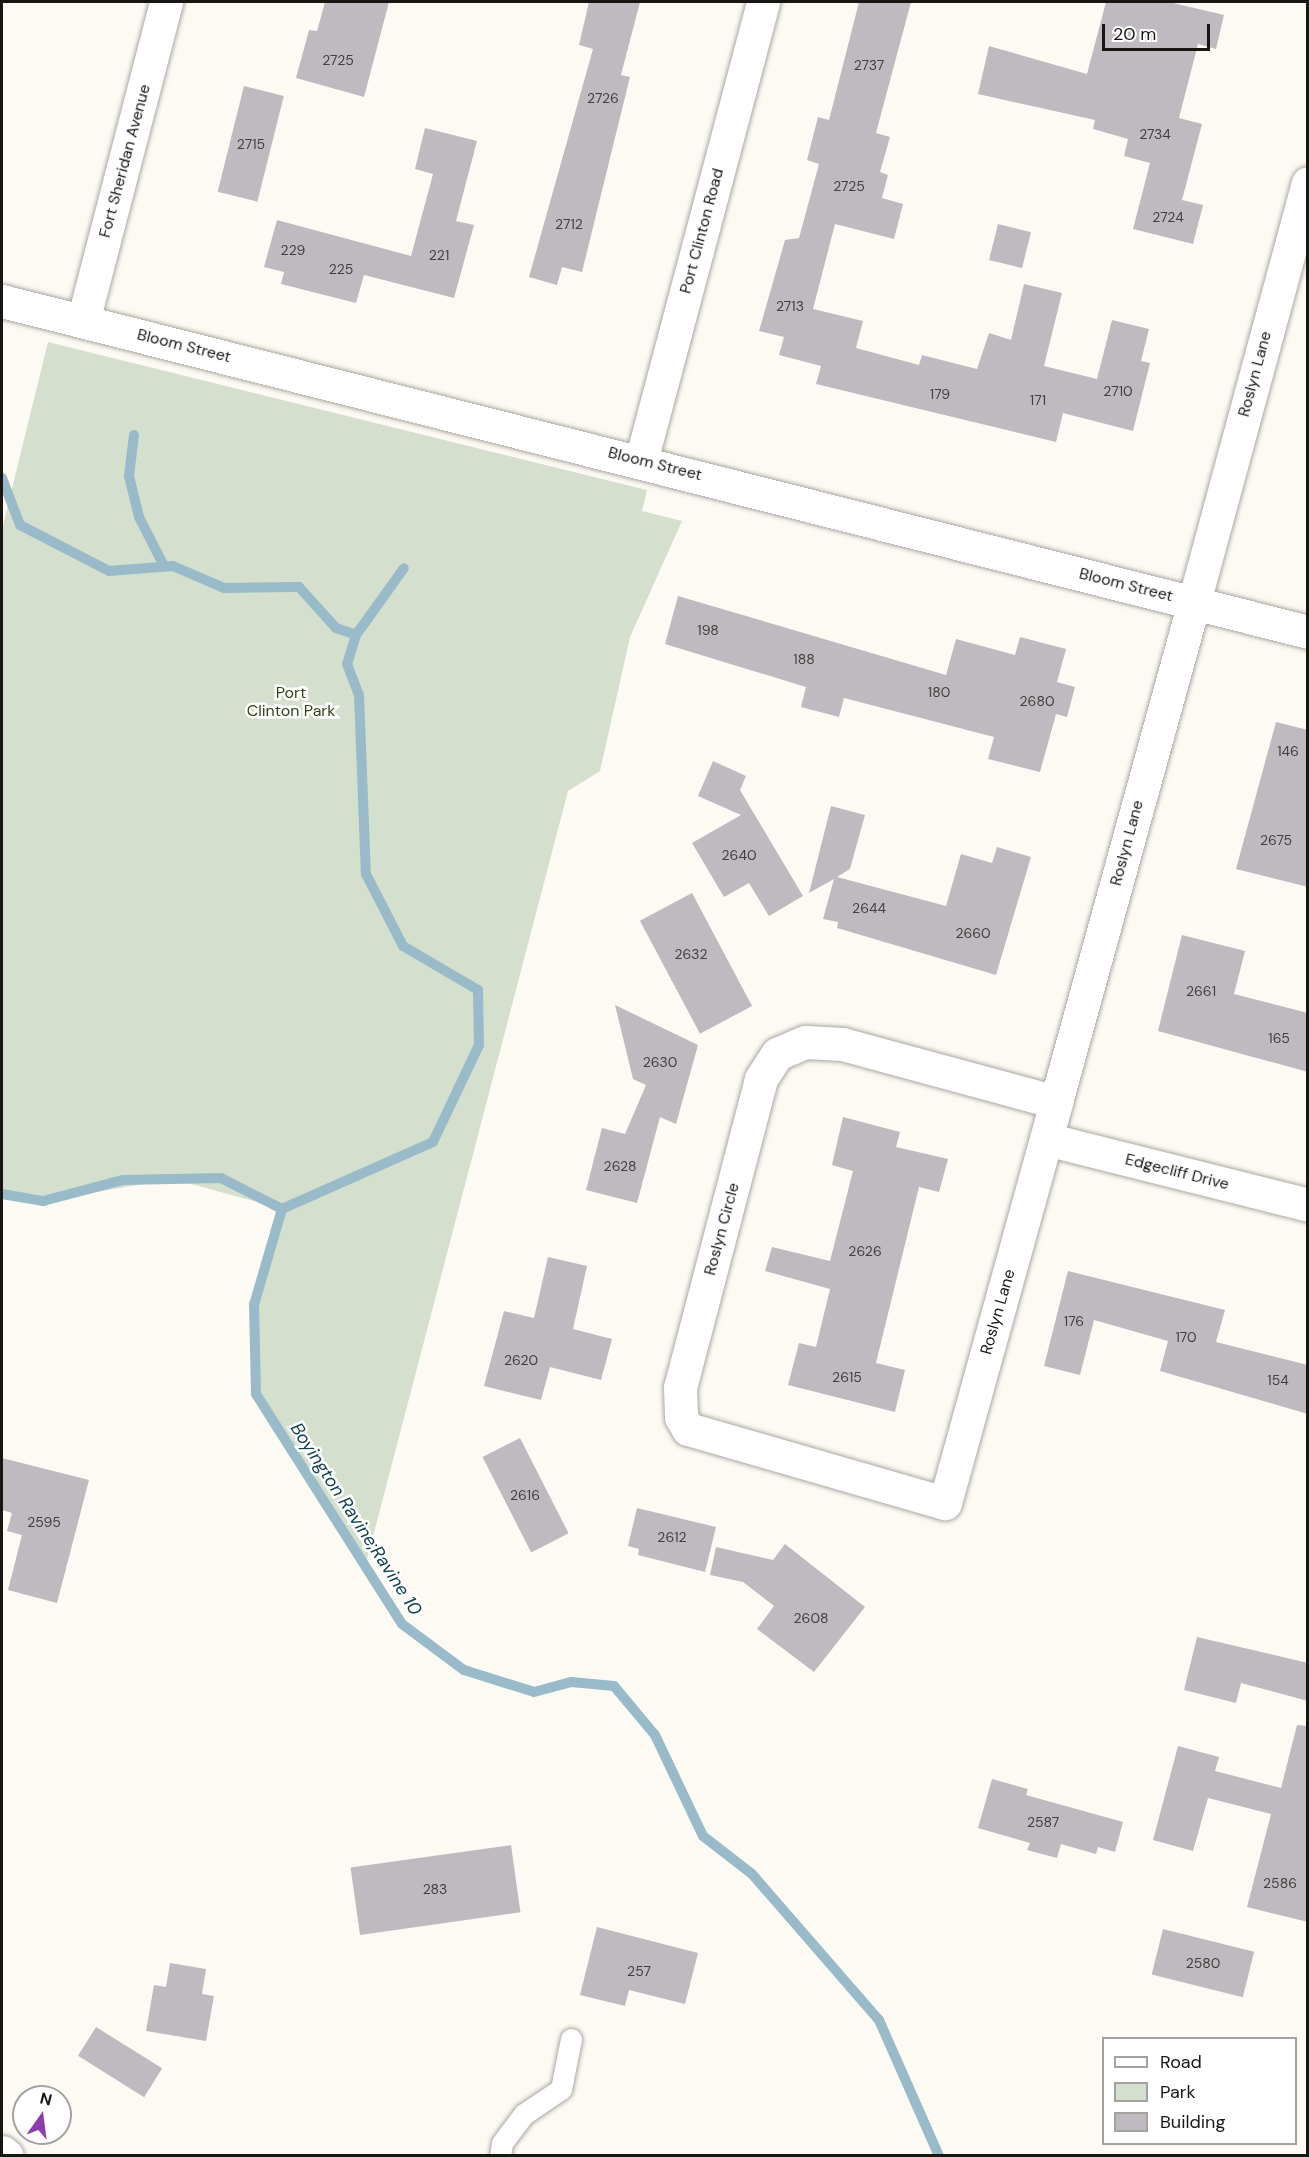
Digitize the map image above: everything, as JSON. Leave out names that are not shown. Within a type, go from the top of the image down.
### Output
[{"type":"street","name":"Fort Sheridan Avenue","points":[[83,321],[166,2]]},
{"type":"street","name":"Port Clinton Road","points":[[641,461],[763,2]]},
{"type":"street","name":"Roslyn Lane","points":[[945,1503],[1308,183]]},
{"type":"street","name":"Bloom Street","points":[[2,301],[641,461],[1308,632]]},
{"type":"street","name":"Roslyn Circle","points":[[945,1503],[688,1429],[681,1417],[680,1387],[758,1090],[777,1054],[805,1042],[843,1044],[1056,1102]]},
{"type":"street","name":"Edgecliff Drive","points":[[1046,1139],[1308,1205]]},
{"type":"street","points":[[2,2152],[7,2156]]},
{"type":"lane","points":[[500,2156],[502,2143],[524,2114],[561,2089],[571,2039]]},
{"type":"green space","name":"Port Clinton Park","points":[[48,342],[647,490],[642,511],[682,521],[630,637],[600,771],[568,791],[365,1567],[256,1394],[254,1305],[282,1209],[173,1179],[43,1201],[2,1194],[2,529]]},
{"type":"building","points":[[325,2],[389,2],[364,97],[296,78],[309,30],[317,31]]},
{"type":"building","points":[[589,2],[640,2],[621,75],[630,77],[582,272],[562,267],[557,285],[529,277],[593,49],[579,45]]},
{"type":"building","points":[[859,2],[911,2],[876,133],[890,137],[880,172],[888,175],[882,198],[903,204],[894,239],[835,224],[813,309],[863,321],[856,348],[919,365],[922,355],[977,369],[989,333],[1011,340],[1024,284],[1062,293],[1044,366],[1097,379],[1112,320],[1149,329],[1141,361],[1150,363],[1133,431],[1063,413],[1056,442],[816,384],[821,366],[779,355],[784,337],[759,331],[785,240],[799,238],[819,164],[807,160],[818,117],[829,120]]},
{"type":"building","points":[[1106,2],[1169,2],[1224,15],[1216,49],[1198,44],[1179,118],[1202,124],[1182,200],[1203,205],[1193,244],[1133,229],[1150,163],[1124,156],[1128,139],[1093,129],[1095,120],[978,94],[989,46],[1087,74]]},
{"type":"building","points":[[244,86],[284,96],[257,202],[218,192]]},
{"type":"building","points":[[425,128],[477,141],[456,221],[474,225],[454,298],[364,275],[356,303],[281,284],[284,272],[264,267],[277,220],[411,256],[433,174],[415,169]]},
{"type":"building","points":[[998,224],[1031,232],[1022,268],[989,260]]},
{"type":"building","points":[[678,596],[946,675],[956,639],[1015,655],[1020,637],[1066,649],[1057,682],[1075,687],[1067,717],[1056,714],[1040,772],[988,759],[994,737],[844,698],[839,717],[801,707],[806,687],[665,644]]},
{"type":"building","points":[[1276,722],[1308,730],[1308,887],[1236,869]]},
{"type":"building","points":[[713,761],[746,776],[740,790],[803,896],[769,916],[749,883],[724,897],[692,843],[741,815],[698,796]]},
{"type":"building","points":[[831,806],[865,815],[850,869],[837,877],[946,906],[961,854],[992,863],[997,847],[1031,857],[996,975],[837,928],[838,922],[823,919],[834,879],[809,893]]},
{"type":"building","points":[[692,893],[752,1006],[700,1034],[640,921]]},
{"type":"building","points":[[1182,935],[1245,951],[1234,994],[1308,1013],[1308,1072],[1158,1031]]},
{"type":"building","points":[[615,1005],[698,1045],[676,1124],[660,1117],[637,1203],[586,1190],[602,1128],[625,1134],[646,1085],[633,1079]]},
{"type":"building","points":[[843,1117],[900,1132],[896,1147],[948,1159],[939,1192],[919,1187],[876,1363],[905,1370],[895,1412],[788,1385],[799,1343],[816,1347],[830,1289],[765,1271],[772,1247],[830,1261],[853,1171],[832,1165]]},
{"type":"building","points":[[548,1257],[587,1266],[573,1329],[612,1339],[601,1380],[550,1367],[541,1400],[484,1386],[504,1311],[534,1318]]},
{"type":"building","points":[[1068,1271],[1225,1310],[1216,1342],[1308,1365],[1308,1414],[1160,1371],[1168,1341],[1094,1320],[1080,1375],[1044,1366]]},
{"type":"building","points":[[520,1438],[569,1533],[531,1552],[483,1457]]},
{"type":"building","points":[[2,1458],[89,1480],[57,1603],[8,1590],[22,1535],[7,1531],[12,1513],[2,1510]]},
{"type":"building","points":[[637,1508],[716,1527],[705,1572],[638,1555],[639,1549],[628,1546]]},
{"type":"building","points":[[785,1544],[865,1607],[814,1672],[757,1629],[774,1606],[743,1582],[710,1575],[716,1547],[773,1560]]},
{"type":"building","points":[[1197,1637],[1308,1663],[1308,1701],[1241,1683],[1236,1703],[1184,1690]]},
{"type":"building","points":[[1297,1725],[1308,1726],[1308,1922],[1247,1907],[1271,1814],[1208,1798],[1193,1851],[1153,1840],[1178,1746],[1219,1757],[1215,1771],[1281,1788]]},
{"type":"building","points":[[992,1779],[1028,1789],[1026,1795],[1123,1822],[1115,1852],[1098,1847],[1096,1854],[1061,1844],[1057,1858],[1027,1850],[1030,1843],[978,1828]]},
{"type":"building","points":[[511,1845],[520,1912],[360,1935],[351,1868]]},
{"type":"building","points":[[597,1927],[698,1953],[685,2004],[629,1990],[625,2006],[580,1995]]},
{"type":"building","points":[[1163,1929],[1254,1952],[1243,1997],[1152,1975]]},
{"type":"building","points":[[170,1963],[206,1969],[202,1994],[214,1996],[206,2041],[146,2031],[154,1985],[166,1987]]},
{"type":"building","points":[[96,2027],[162,2068],[144,2097],[78,2056]]},
{"type":"waterway","points":[[134,435],[129,476],[139,517],[164,566]]},
{"type":"waterway","name":"Boyington Ravine;Ravine 10","points":[[2,478],[20,525],[109,571],[173,566],[224,588],[299,587],[336,628],[356,635],[347,664],[359,695],[366,874],[403,946],[478,990],[479,1045],[433,1142],[282,1209]]},
{"type":"waterway","name":"Boyington Ravine;Ravine 10","points":[[356,635],[404,568]]},
{"type":"waterway","name":"Boyington Ravine;Ravine 10","points":[[2,1194],[43,1201],[123,1180],[221,1178],[282,1209],[254,1305],[256,1394],[402,1624],[464,1670],[534,1692],[571,1682],[614,1686],[655,1735],[703,1836],[752,1874],[879,2020],[939,2156]]}]
